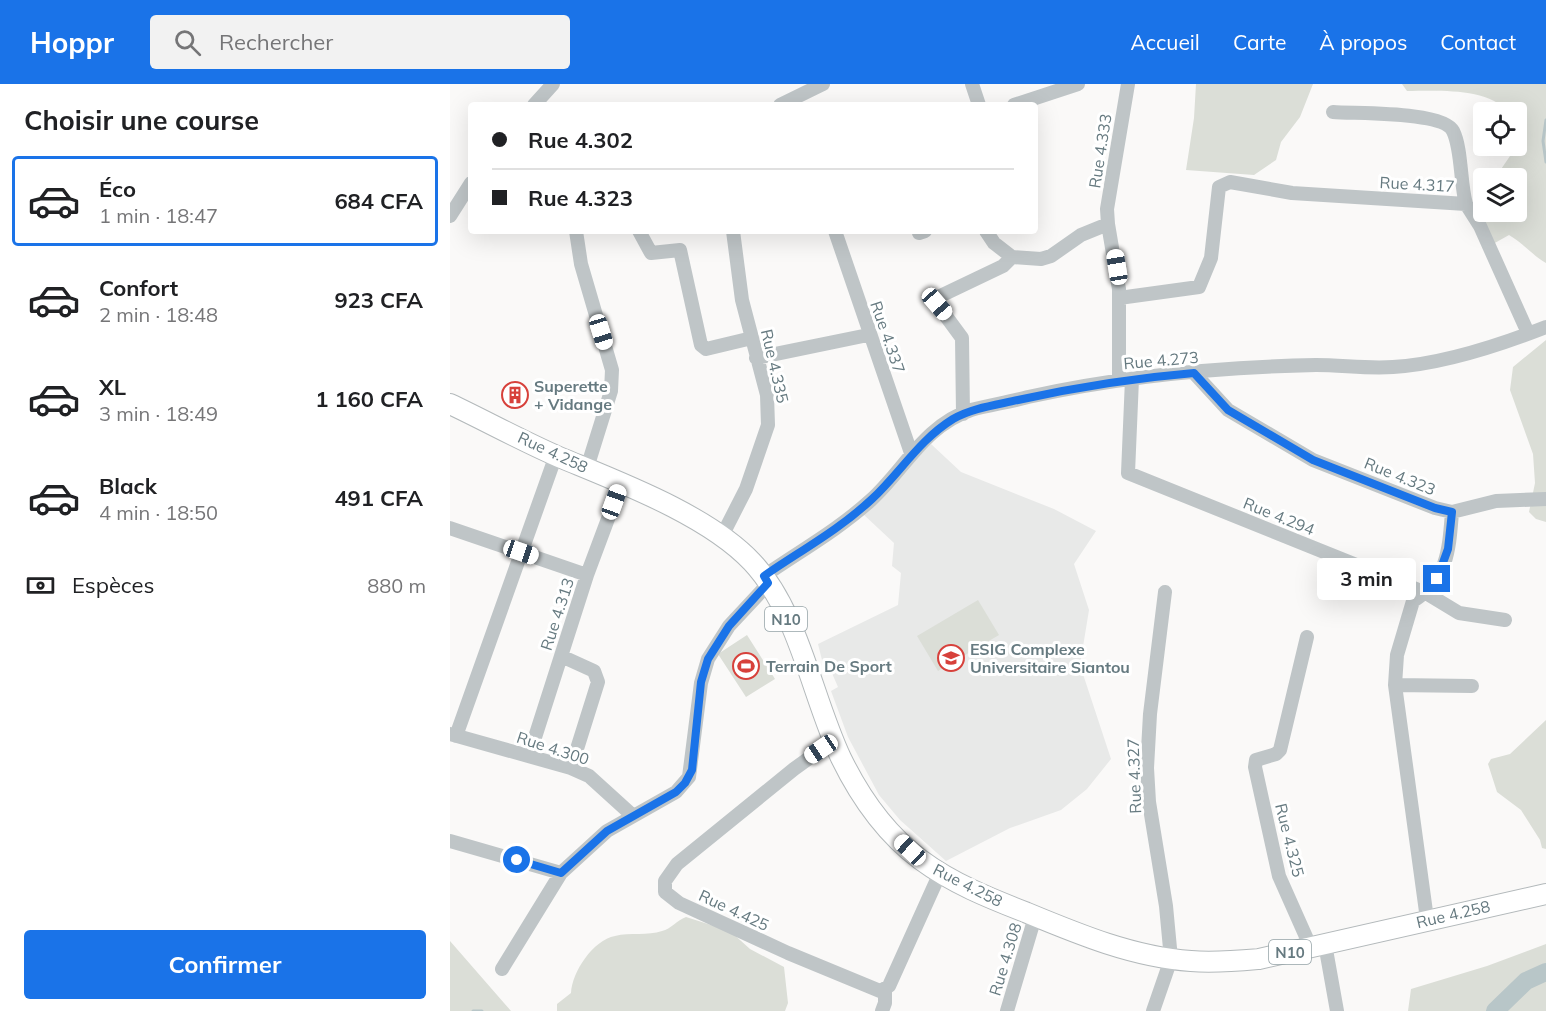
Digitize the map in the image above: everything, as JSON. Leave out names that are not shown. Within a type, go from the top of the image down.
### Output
[{"type":"highway","name":"Rue 4.258","points":[[450,404],[621,484],[722,536],[766,579],[800,648],[833,741],[864,801],[920,860],[940,873],[1035,917],[1120,949],[1171,959],[1214,962],[1259,959],[1427,919],[1546,894]]},
{"type":"street","points":[[537,102],[553,84]]},
{"type":"street","points":[[786,102],[823,84]]},
{"type":"street","points":[[972,84],[978,102]]},
{"type":"street","points":[[1021,102],[1056,87],[1078,84]]},
{"type":"street","name":"Rue 4.333","points":[[1108,224],[1107,209],[1128,84]]},
{"type":"street","points":[[1333,112],[1424,118],[1443,122],[1453,131],[1456,139],[1466,204]]},
{"type":"street","name":"Rue 4.317","points":[[1119,298],[1199,287],[1211,258],[1220,187],[1225,183],[1242,183],[1292,193],[1466,204],[1480,226],[1528,333]]},
{"type":"street","points":[[450,216],[468,188]]},
{"type":"street","points":[[988,234],[994,243],[1012,257],[1041,259],[1051,256],[1082,235],[1108,224]]},
{"type":"street","name":"Rue 4.294","points":[[1108,224],[1117,267],[1126,379],[1128,473],[1426,593],[1459,613],[1505,620]]},
{"type":"street","points":[[576,234],[581,264],[612,370],[608,401],[587,468]]},
{"type":"street","points":[[641,234],[651,253],[680,250],[701,345],[706,350],[752,338]]},
{"type":"street","name":"Rue 4.335","points":[[722,536],[746,489],[768,425],[766,395],[742,300],[733,234]]},
{"type":"street","name":"Rue 4.337","points":[[836,234],[868,335],[911,453]]},
{"type":"street","points":[[963,414],[962,338],[937,304],[936,298],[1004,266],[1012,257]]},
{"type":"street","name":"Rue 4.273","points":[[502,969],[561,873],[607,831],[676,792],[689,777],[701,682],[708,659],[729,626],[766,579],[829,534],[874,498],[911,453],[939,428],[963,414],[1074,387],[1126,379],[1317,365],[1380,367],[1417,365],[1446,359],[1546,327]]},
{"type":"street","points":[[756,358],[868,335]]},
{"type":"street","name":"Rue 4.323","points":[[1194,373],[1228,410],[1313,460],[1435,508],[1452,512],[1445,561],[1437,579],[1426,593],[1413,601],[1397,655],[1395,685],[1427,919]]},
{"type":"street","points":[[453,735],[556,455]]},
{"type":"street","name":"Rue 4.313","points":[[529,756],[587,575],[621,484]]},
{"type":"street","points":[[1452,512],[1505,500],[1546,499]]},
{"type":"street","points":[[450,528],[587,575]]},
{"type":"street","name":"Rue 4.327","points":[[1165,592],[1150,714],[1147,768],[1149,802],[1166,906],[1171,959]]},
{"type":"street","name":"Rue 4.325","points":[[1307,637],[1279,752],[1256,760],[1255,767],[1279,876],[1318,946]]},
{"type":"street","points":[[561,656],[594,671],[598,682],[571,768]]},
{"type":"street","points":[[1395,685],[1472,686]]},
{"type":"street","name":"Rue 4.300","points":[[453,735],[571,768],[602,786],[633,815]]},
{"type":"street","name":"Rue 4.425","points":[[833,741],[697,847],[670,872],[664,887],[670,898],[679,903],[872,990],[885,990]]},
{"type":"street","points":[[450,841],[561,873]]},
{"type":"street","points":[[882,1011],[885,1003],[885,990],[889,986],[940,873]]},
{"type":"street","name":"Rue 4.308","points":[[1007,1011],[1035,917]]},
{"type":"street","points":[[1318,946],[1336,1011]]},
{"type":"street","points":[[1152,1011],[1171,959]]},
{"type":"shaded area","points":[[1196,84],[1313,84],[1300,117],[1281,142],[1276,160],[1254,175],[1186,170],[1194,118]]},
{"type":"shaded area","points":[[1402,84],[1546,84],[1546,263],[1509,235],[1493,244],[1482,222],[1527,222],[1527,168],[1502,168],[1510,156],[1527,156],[1527,102],[1495,102],[1475,94],[1461,92],[1407,91]]},
{"type":"shaded area","points":[[1546,340],[1546,522],[1536,519],[1529,512],[1535,483],[1533,454],[1510,390],[1513,367]]},
{"type":"shaded area","name":"ESIG Complexe Universitaire Siantou","points":[[931,444],[961,472],[1054,509],[1096,531],[1074,564],[1089,610],[1080,665],[1111,759],[1087,789],[1061,810],[1010,828],[946,861],[900,820],[879,795],[848,737],[831,691],[838,687],[831,671],[825,672],[818,644],[898,605],[901,573],[892,566],[894,543],[863,514]]},
{"type":"shaded area","points":[[978,600],[999,635],[938,671],[917,636]]},
{"type":"shaded area","name":"Terrain De Sport","points":[[747,635],[775,679],[746,697],[718,654]]},
{"type":"shaded area","points":[[1546,720],[1546,849],[1542,848],[1540,840],[1521,810],[1497,792],[1488,764],[1491,759],[1510,754]]},
{"type":"shaded area","points":[[686,917],[730,931],[750,949],[784,967],[788,1003],[785,1011],[557,1011],[557,1004],[571,993],[575,976],[585,958],[599,944],[621,935],[662,931]]},
{"type":"shaded area","points":[[450,941],[504,1003],[511,1011],[450,1011]]},
{"type":"shaded area","points":[[1546,944],[1546,1011],[1408,1011],[1411,989],[1487,966]]},
{"type":"waterway","points":[[1546,120],[1543,141],[1546,162]]},
{"type":"waterway","points":[[1495,1011],[1526,981],[1546,972]]},
{"type":"waterway","points":[[473,1011],[482,1011]]},
{"type":"place","name":"Superette + Vidange","points":[[515,395]]},
{"type":"place","name":"ESIG Complexe Universitaire Siantou","points":[[951,658]]},
{"type":"place","name":"Terrain De Sport","points":[[746,666]]},
{"type":"route","points":[[517,860],[561,873],[607,831],[676,792],[685,783],[692,770],[701,682],[708,659],[729,626],[768,583],[764,576],[829,534],[852,516],[874,498],[911,453],[939,428],[970,411],[1074,387],[1194,373],[1228,410],[1313,460],[1435,508],[1452,512],[1448,549],[1437,579]]}]
